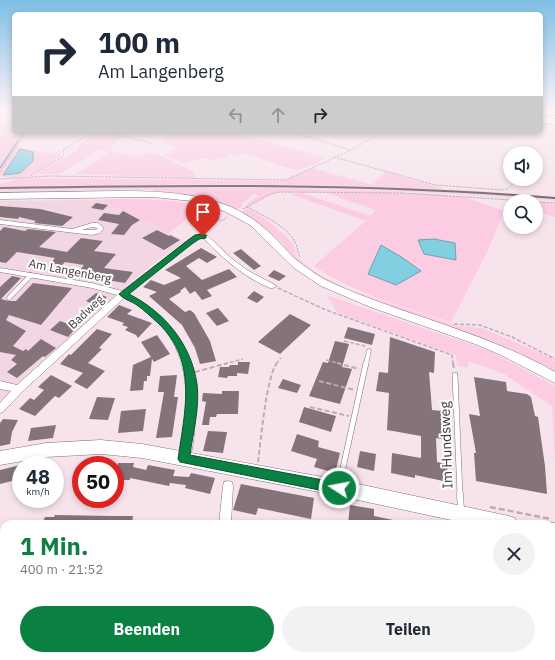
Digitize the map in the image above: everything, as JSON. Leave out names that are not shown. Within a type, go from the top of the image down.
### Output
[{"type":"main road","points":[[0,196],[149,193],[183,197],[214,204],[236,213],[253,223],[269,235],[298,266],[329,286],[357,298],[496,346],[519,357],[555,378]]},
{"type":"main road","points":[[0,458],[46,450],[101,447],[142,451],[339,488],[462,519]]},
{"type":"street","points":[[0,222],[71,232]]},
{"type":"street","points":[[200,236],[206,237],[225,257],[243,272],[273,286]]},
{"type":"street","name":"Badweg","points":[[0,409],[19,389],[123,294],[168,258],[200,236]]},
{"type":"street","name":"Am Langenberg","points":[[0,270],[92,286],[123,294],[140,303],[162,322],[179,342],[192,384],[192,400],[184,459]]},
{"type":"street","points":[[0,385],[19,389]]},
{"type":"street","points":[[225,520],[228,486]]},
{"type":"lane","points":[[8,298],[31,275]]},
{"type":"lane","points":[[339,488],[370,351]]},
{"type":"lane","name":"Im Hundsweg","points":[[455,375],[462,519]]},
{"type":"path","points":[[0,172],[20,141]]},
{"type":"path","points":[[28,177],[61,158],[64,155],[64,150],[79,141]]},
{"type":"path","points":[[141,141],[154,144]]},
{"type":"path","points":[[321,141],[350,150]]},
{"type":"path","points":[[0,179],[28,177],[286,180],[366,141]]},
{"type":"path","points":[[334,157],[435,185],[503,190],[508,189],[511,186]]},
{"type":"path","points":[[302,259],[298,254],[296,243],[280,227],[247,207],[272,194],[280,192],[402,193],[503,199]]},
{"type":"path","points":[[543,202],[555,203]]},
{"type":"path","points":[[200,236],[203,230],[217,219],[222,221],[230,215],[226,213]]},
{"type":"path","points":[[273,286],[326,310],[452,355],[455,375]]},
{"type":"path","points":[[453,324],[480,325],[512,337],[555,359]]},
{"type":"path","points":[[344,340],[371,348],[370,351]]},
{"type":"path","points":[[257,472],[268,391],[273,368],[281,358]]},
{"type":"path","points":[[189,373],[243,359]]},
{"type":"path","points":[[326,360],[365,370]]},
{"type":"path","points":[[319,380],[360,392]]},
{"type":"path","points":[[310,407],[354,418]]},
{"type":"shaded area","points":[[0,141],[20,141],[16,147],[53,154],[60,150],[61,156],[32,173],[24,176],[8,178],[0,176]]},
{"type":"shaded area","points":[[85,141],[118,141],[110,147],[113,150],[110,153],[99,150],[59,174],[37,174],[77,150],[78,146]]},
{"type":"shaded area","points":[[164,141],[264,141],[326,158],[313,165],[297,170],[243,153],[233,156],[228,153],[229,156],[212,161],[204,158],[186,163],[180,163],[166,155],[177,148],[162,143]]},
{"type":"shaded area","points":[[112,152],[137,156],[149,153],[159,155],[193,171],[195,178],[75,174]]},
{"type":"shaded area","points":[[312,168],[372,185],[385,172],[444,189],[388,186],[278,184],[166,184],[0,187],[0,184],[21,178],[283,181]]},
{"type":"shaded area","points":[[203,183],[372,185],[518,194],[503,194],[503,198],[385,190],[270,188],[0,192],[0,187]]},
{"type":"shaded area","points":[[270,188],[421,192],[279,192],[271,194],[247,206],[246,205],[258,196],[254,194],[242,203],[242,207],[234,210],[197,197],[154,191],[152,189]]},
{"type":"shaded area","points":[[386,192],[443,195],[467,198],[503,211],[488,250],[451,322],[380,299],[330,276],[314,266],[366,221],[290,194],[302,193],[370,216],[376,210],[326,193]]},
{"type":"shaded area","points":[[543,196],[555,197],[555,201],[543,200]]},
{"type":"shaded area","points":[[116,199],[171,201],[203,207],[169,233],[102,200]]},
{"type":"shaded area","points":[[102,200],[185,241],[157,261],[111,299],[0,404],[0,201]]},
{"type":"shaded area","points":[[543,203],[555,204],[555,217],[543,213]]},
{"type":"shaded area","points":[[246,209],[265,219],[285,235],[294,246],[296,256],[318,274],[347,289],[458,326],[482,328],[545,355],[555,361],[555,375],[532,360],[500,344],[357,297],[302,265],[287,252],[283,244],[273,235],[260,224],[242,213]]},
{"type":"shaded area","points":[[326,295],[490,351],[553,385],[555,387],[555,462],[552,406],[504,374],[469,361],[467,368],[457,365],[456,355],[338,313]]},
{"type":"water","points":[[20,149],[33,152],[33,161],[20,173],[3,175]]},
{"type":"water","points":[[434,239],[455,243],[456,260],[424,254],[418,240]]},
{"type":"water","points":[[381,245],[421,271],[396,285],[368,274]]},
{"type":"building","points":[[96,203],[108,205],[103,210],[91,208]]},
{"type":"building","points":[[0,206],[40,209],[73,217],[62,226],[34,223],[36,221],[19,217],[18,219],[0,217]]},
{"type":"building","points":[[123,211],[140,220],[132,225],[124,235],[111,234],[119,224],[98,220],[104,213],[119,215]]},
{"type":"building","points":[[4,227],[25,231],[28,229],[56,232],[39,247],[67,252],[81,238],[103,241],[94,251],[116,254],[104,268],[133,272],[125,283],[76,275],[84,265],[65,262],[62,265],[51,263],[55,258],[17,252],[6,263],[0,262],[0,231]]},
{"type":"building","points":[[157,230],[180,240],[164,250],[142,238]]},
{"type":"building","points":[[201,248],[217,257],[207,263],[199,258],[186,266],[202,280],[229,269],[237,277],[207,290],[212,296],[202,300],[195,291],[190,294],[185,287],[180,291],[181,292],[169,299],[185,312],[190,310],[194,313],[210,341],[216,361],[200,364],[195,348],[182,325],[149,296],[157,292],[143,287],[151,280],[164,285],[181,278],[165,270]]},
{"type":"building","points":[[241,249],[261,266],[254,270],[233,253]]},
{"type":"building","points":[[274,270],[286,276],[279,281],[268,276]]},
{"type":"building","points":[[12,276],[21,278],[1,299],[16,301],[33,283],[72,288],[41,325],[9,315],[6,320],[26,331],[13,346],[23,351],[26,349],[28,351],[41,339],[56,348],[45,357],[43,356],[17,378],[7,372],[17,364],[11,360],[16,355],[0,352],[0,287]]},
{"type":"building","points":[[254,291],[264,297],[257,303],[247,298]]},
{"type":"building","points":[[96,293],[107,297],[98,306],[86,301]]},
{"type":"building","points":[[119,305],[132,310],[127,314],[152,323],[138,338],[136,335],[125,330],[128,327],[122,325],[124,323],[107,317]]},
{"type":"building","points":[[218,308],[229,321],[217,326],[206,313]]},
{"type":"building","points":[[290,314],[311,325],[280,354],[258,342]]},
{"type":"building","points":[[60,321],[77,327],[68,337],[50,330]]},
{"type":"building","points":[[348,327],[375,334],[372,345],[344,338]]},
{"type":"building","points":[[97,329],[112,334],[99,348],[102,349],[88,363],[105,371],[87,389],[74,382],[83,373],[60,364]]},
{"type":"building","points":[[157,335],[170,354],[154,362],[152,359],[150,376],[147,376],[147,381],[144,381],[143,390],[130,391],[133,365],[151,357],[141,342]]},
{"type":"building","points":[[390,337],[435,352],[434,373],[429,372],[432,410],[442,411],[445,440],[436,438],[437,462],[447,464],[448,482],[415,475],[415,478],[391,473],[392,453],[421,458],[421,436],[387,430],[389,393],[376,391],[379,372],[388,373]]},
{"type":"building","points":[[335,341],[349,344],[342,367],[352,369],[340,404],[309,396],[323,362],[328,363]]},
{"type":"building","points":[[238,362],[250,362],[248,374],[237,373],[237,376],[228,376],[227,378],[218,377],[220,367],[238,365]]},
{"type":"building","points":[[51,375],[72,386],[59,398],[55,396],[35,416],[19,409],[30,398],[34,400],[44,390],[38,387]]},
{"type":"building","points":[[177,375],[174,397],[178,397],[172,437],[156,438],[164,392],[158,392],[160,376]]},
{"type":"building","points":[[474,377],[506,382],[507,391],[527,394],[531,397],[535,416],[538,417],[545,466],[547,494],[476,481],[474,453],[476,453],[469,414],[480,416]]},
{"type":"building","points":[[283,379],[301,385],[297,393],[278,388]]},
{"type":"building","points":[[222,391],[239,391],[238,414],[217,414],[216,417],[210,417],[209,425],[202,425],[206,402],[202,401],[203,393],[222,394]]},
{"type":"building","points":[[97,397],[115,398],[108,420],[89,419]]},
{"type":"building","points":[[304,407],[336,416],[331,432],[299,422]]},
{"type":"building","points":[[146,409],[143,431],[118,433],[121,411]]},
{"type":"building","points":[[3,419],[18,420],[12,432],[10,444],[0,446],[0,423]]},
{"type":"building","points":[[56,425],[53,438],[28,441],[31,428]]},
{"type":"building","points":[[208,431],[227,432],[223,453],[203,451]]},
{"type":"building","points":[[297,434],[319,441],[318,447],[340,453],[335,473],[314,467],[317,459],[291,451]]},
{"type":"building","points":[[360,451],[376,454],[374,471],[357,467]]},
{"type":"building","points":[[124,463],[134,463],[133,467],[146,470],[148,465],[175,470],[173,476],[189,477],[191,473],[215,478],[210,494],[185,488],[186,485],[170,483],[169,486],[130,478],[130,480],[124,480]]},
{"type":"building","points":[[12,467],[12,481],[0,484],[0,470]]},
{"type":"building","points":[[241,484],[314,498],[311,519],[258,508],[256,515],[233,510]]},
{"type":"building","points":[[350,505],[374,509],[374,516],[393,520],[348,520]]},
{"type":"building","points":[[55,515],[133,516],[132,520],[44,520],[45,517],[54,517]]},
{"type":"waterway","points":[[0,168],[18,141]]},
{"type":"railway","points":[[0,188],[139,186],[347,187],[486,193],[555,198]]},
{"type":"route","points":[[203,236],[190,241],[123,294],[133,298],[155,315],[179,342],[192,384],[190,426],[184,459],[339,488]]}]
